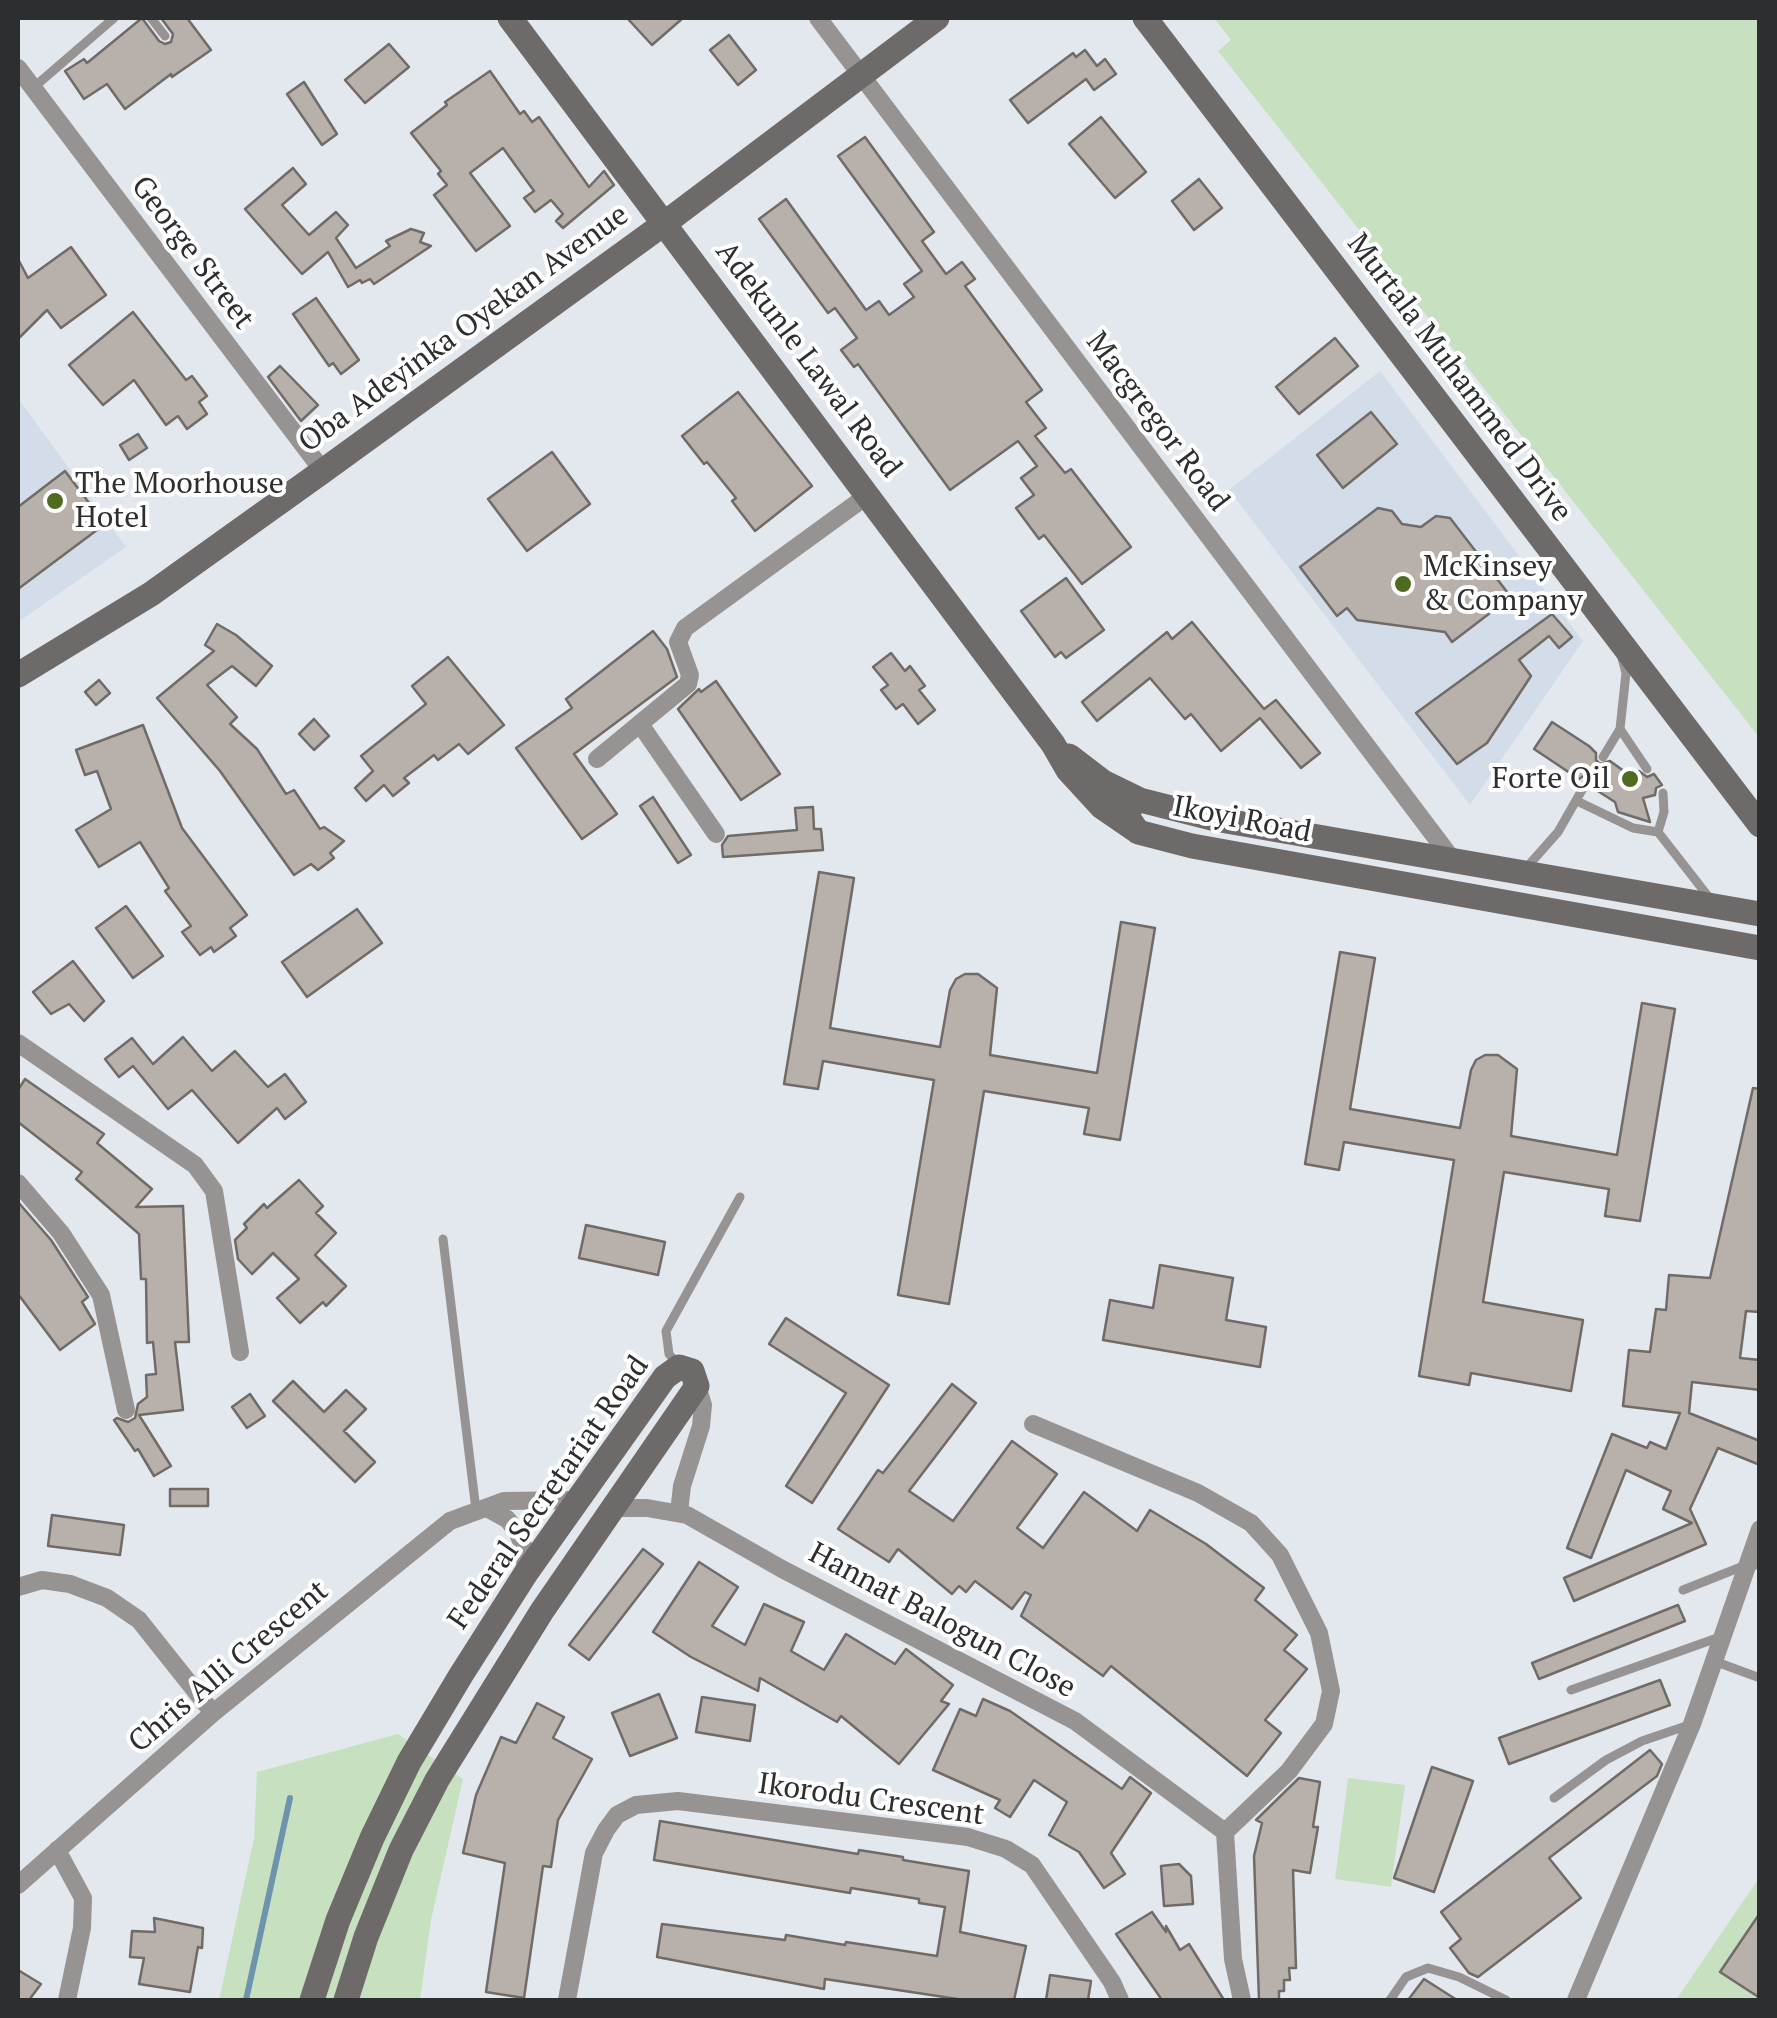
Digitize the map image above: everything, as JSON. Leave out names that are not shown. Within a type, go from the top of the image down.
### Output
[{"type":"main road","name":"Adekunle Lawal Road","points":[[510,18],[1053,744]]},
{"type":"main road","name":"Oba Adeyinka Oyekan Avenue","points":[[18,675],[151,594],[323,471],[665,222],[936,18]]},
{"type":"main road","name":"Murtala Muhammed Drive","points":[[1144,18],[1760,825]]},
{"type":"main road","points":[[1053,744],[1103,782],[1140,800]]},
{"type":"main road","points":[[1053,744],[1085,790],[1138,832]]},
{"type":"main road","name":"Ikoyi Road","points":[[1760,914],[1215,819],[1140,800],[1126,814],[1138,832],[1208,848],[1760,948]]},
{"type":"main road","name":"Federal Secretariat Road","points":[[312,2000],[345,1904],[409,1762],[526,1573],[665,1376],[688,1377],[612,1508],[510,1660],[437,1780],[401,1850],[346,2000]]},
{"type":"street","name":"Macgregor Road","points":[[818,18],[1452,860]]},
{"type":"street","name":"George Street","points":[[18,68],[323,471]]},
{"type":"street","points":[[597,758],[690,680],[678,642],[685,628],[868,495]]},
{"type":"street","points":[[640,724],[716,834]]},
{"type":"street","points":[[18,1043],[195,1165],[214,1192],[240,1352]]},
{"type":"street","points":[[18,1184],[61,1233],[101,1295],[126,1410]]},
{"type":"street","points":[[679,1512],[703,1404],[688,1377]]},
{"type":"street","points":[[1033,1424],[1198,1493],[1251,1523],[1280,1555],[1320,1633],[1332,1691],[1324,1724],[1290,1771],[1225,1832],[1233,1959],[1242,2000]]},
{"type":"street","name":"Chris Alli Crescent","points":[[18,1885],[214,1713],[450,1521],[518,1499],[576,1500]]},
{"type":"street","name":"Hannat Balogun Close","points":[[612,1508],[679,1512],[1075,1722],[1225,1832]]},
{"type":"street","points":[[482,1509],[506,1519],[517,1531],[524,1548],[526,1573]]},
{"type":"street","points":[[1576,2000],[1692,1724],[1752,1565],[1760,1529]]},
{"type":"street","points":[[18,1586],[42,1580],[70,1584],[107,1598],[140,1620],[214,1713]]},
{"type":"street","name":"Ikorodu Crescent","points":[[567,2000],[594,1853],[606,1830],[617,1815],[636,1805],[678,1801],[968,1838],[1006,1849],[1032,1865],[1112,1982],[1120,2000]]},
{"type":"street","points":[[57,1850],[82,1898],[82,1928],[67,2000]]},
{"type":"lane","points":[[32,88],[114,18]]},
{"type":"lane","points":[[150,18],[165,36]]},
{"type":"lane","points":[[1603,757],[1620,729],[1626,674],[1616,636]]},
{"type":"lane","points":[[1620,729],[1647,770]]},
{"type":"lane","points":[[1521,872],[1558,832],[1586,784]]},
{"type":"lane","points":[[1658,832],[1664,812],[1663,793]]},
{"type":"lane","points":[[1577,800],[1633,828],[1658,832],[1716,906]]},
{"type":"lane","points":[[688,1377],[669,1354],[666,1331],[740,1196]]},
{"type":"lane","points":[[443,1239],[482,1509]]},
{"type":"lane","points":[[1683,1590],[1752,1565]]},
{"type":"lane","points":[[1571,1690],[1723,1636]]},
{"type":"lane","points":[[1714,1660],[1760,1678]]},
{"type":"lane","points":[[1554,1798],[1606,1760],[1642,1741],[1692,1724]]},
{"type":"lane","points":[[1390,2000],[1406,1977],[1428,1968],[1459,1977],[1506,2000]]},
{"type":"shaded area","points":[[1380,371],[1583,641],[1470,805],[1229,490]]},
{"type":"shaded area","name":"The Moorhouse Hotel","points":[[18,398],[126,547],[18,622]]},
{"type":"green space","points":[[1214,18],[1759,18],[1759,737],[1218,51],[1231,40]]},
{"type":"green space","points":[[398,1734],[463,1779],[431,1920],[420,2000],[219,2000],[254,1838],[257,1772]]},
{"type":"green space","points":[[1348,1778],[1405,1785],[1391,1887],[1335,1879]]},
{"type":"green space","points":[[1759,1878],[1759,2000],[1676,2000]]},
{"type":"building","points":[[142,18],[165,44],[171,42],[173,34],[161,18],[187,18],[211,50],[125,109],[107,84],[84,99],[65,71],[84,59],[87,63]]},
{"type":"building","points":[[627,18],[683,18],[652,45]]},
{"type":"building","points":[[729,35],[756,70],[738,85],[710,50]]},
{"type":"building","points":[[389,44],[409,67],[365,103],[345,80]]},
{"type":"building","points":[[1085,50],[1097,66],[1105,59],[1116,74],[1094,90],[1086,79],[1028,123],[1010,100],[1073,53],[1076,57]]},
{"type":"building","points":[[490,71],[520,114],[524,111],[532,122],[539,117],[589,187],[604,171],[614,185],[563,228],[556,221],[563,214],[551,200],[535,212],[524,198],[534,191],[503,148],[470,173],[510,226],[476,251],[434,195],[447,185],[438,174],[441,171],[411,133],[447,105],[445,102]]},
{"type":"building","points":[[304,82],[337,134],[322,145],[287,94]]},
{"type":"building","points":[[1101,117],[1146,172],[1115,198],[1069,144]]},
{"type":"building","points":[[865,137],[934,232],[922,241],[946,274],[962,262],[975,279],[965,286],[1042,390],[1026,402],[1046,428],[1035,436],[1065,473],[1071,469],[1131,547],[1082,584],[1044,535],[1039,539],[1016,508],[1034,495],[1021,478],[1037,466],[1018,441],[950,490],[858,364],[854,367],[841,350],[857,338],[835,308],[828,313],[759,219],[786,199],[866,310],[879,301],[889,315],[914,297],[904,284],[922,271],[838,156]]},
{"type":"building","points":[[293,168],[306,184],[282,205],[309,235],[336,212],[348,225],[336,238],[356,268],[390,246],[386,241],[411,229],[424,233],[420,242],[431,246],[374,284],[370,279],[362,283],[360,280],[348,287],[328,252],[302,274],[245,209]]},
{"type":"building","points":[[1199,179],[1222,208],[1194,230],[1172,201]]},
{"type":"building","points":[[71,247],[106,295],[61,328],[47,310],[18,339],[18,259],[28,278]]},
{"type":"building","points":[[316,298],[359,360],[341,374],[333,363],[329,366],[293,314]]},
{"type":"building","points":[[133,312],[186,380],[192,376],[207,396],[199,402],[207,414],[187,429],[178,416],[166,425],[134,380],[103,405],[69,365]]},
{"type":"building","points":[[1335,338],[1358,366],[1299,414],[1276,387]]},
{"type":"building","points":[[280,366],[318,405],[301,421],[268,377]]},
{"type":"building","points":[[738,392],[812,486],[755,531],[732,501],[736,498],[682,436]]},
{"type":"building","points":[[1371,412],[1397,444],[1343,488],[1317,455]]},
{"type":"building","points":[[138,434],[147,448],[129,460],[120,445]]},
{"type":"building","points":[[552,452],[590,504],[527,551],[488,499]]},
{"type":"building","points":[[65,471],[105,524],[18,589],[18,507]]},
{"type":"building","points":[[1378,508],[1392,511],[1402,524],[1421,527],[1436,516],[1450,518],[1511,597],[1452,642],[1445,632],[1357,620],[1347,608],[1337,616],[1300,567]]},
{"type":"building","points":[[1066,578],[1104,630],[1066,658],[1061,652],[1055,657],[1021,611]]},
{"type":"building","points":[[1552,614],[1572,637],[1559,648],[1549,636],[1519,660],[1531,676],[1487,743],[1457,764],[1416,713]]},
{"type":"building","points":[[1192,622],[1264,709],[1276,700],[1320,753],[1301,768],[1260,718],[1221,751],[1191,714],[1185,719],[1150,678],[1097,721],[1082,702],[1167,632],[1172,639]]},
{"type":"building","points":[[217,624],[272,666],[256,686],[232,666],[207,685],[237,717],[230,724],[257,749],[286,794],[294,790],[320,829],[324,827],[344,841],[330,853],[334,858],[318,870],[311,864],[294,875],[220,771],[157,698],[214,651],[205,645]]},
{"type":"building","points":[[653,631],[667,649],[677,677],[574,754],[617,814],[582,839],[516,748],[572,708],[566,699]]},
{"type":"building","points":[[891,653],[905,671],[910,666],[925,686],[919,690],[935,710],[918,724],[903,704],[896,709],[881,690],[888,685],[873,667]]},
{"type":"building","points":[[448,657],[504,725],[468,754],[459,744],[438,760],[434,755],[404,778],[409,783],[393,796],[384,785],[366,801],[355,788],[373,771],[361,756],[426,704],[412,686]]},
{"type":"building","points":[[99,680],[110,693],[96,705],[85,692]]},
{"type":"building","points":[[716,681],[780,774],[741,800],[678,709],[699,689],[701,692]]},
{"type":"building","points":[[314,719],[329,736],[314,750],[299,734]]},
{"type":"building","points":[[1552,722],[1589,746],[1600,764],[1610,761],[1628,774],[1654,774],[1662,785],[1656,788],[1655,795],[1643,798],[1650,822],[1618,812],[1615,802],[1593,788],[1591,777],[1579,779],[1534,749]]},
{"type":"building","points":[[143,725],[182,828],[247,915],[230,928],[236,936],[214,952],[211,947],[200,955],[182,932],[191,926],[165,891],[169,888],[140,842],[99,867],[76,830],[111,809],[97,771],[85,775],[76,750]]},
{"type":"building","points":[[653,797],[691,855],[678,863],[640,806]]},
{"type":"building","points":[[813,807],[814,829],[821,829],[823,850],[723,857],[722,845],[728,836],[797,830],[795,808]]},
{"type":"building","points":[[819,872],[854,878],[830,1028],[940,1047],[950,990],[956,979],[978,974],[997,988],[990,1055],[1097,1073],[1121,922],[1155,928],[1120,1140],[1084,1134],[1089,1108],[984,1091],[949,1304],[898,1295],[934,1080],[823,1061],[818,1089],[784,1084]]},
{"type":"building","points":[[126,906],[163,956],[133,978],[96,928]]},
{"type":"building","points":[[357,909],[382,943],[307,997],[282,962]]},
{"type":"building","points":[[1340,952],[1375,958],[1350,1109],[1460,1128],[1476,1060],[1498,1055],[1517,1069],[1511,1136],[1617,1155],[1642,1003],[1675,1009],[1640,1221],[1605,1216],[1609,1189],[1504,1172],[1483,1302],[1583,1320],[1571,1391],[1471,1373],[1469,1385],[1419,1376],[1454,1160],[1344,1142],[1339,1170],[1305,1164]]},
{"type":"building","points":[[73,961],[104,1001],[84,1021],[69,1004],[51,1014],[33,992]]},
{"type":"building","points":[[183,1037],[212,1071],[235,1051],[268,1087],[285,1074],[306,1102],[285,1119],[277,1108],[238,1143],[192,1090],[168,1109],[133,1066],[119,1077],[105,1059],[132,1038],[153,1064]]},
{"type":"building","points":[[25,1079],[104,1134],[97,1143],[152,1189],[136,1207],[183,1206],[189,1342],[175,1342],[183,1410],[139,1415],[171,1466],[154,1476],[114,1420],[128,1422],[135,1418],[138,1404],[147,1397],[146,1375],[156,1374],[153,1342],[147,1343],[146,1279],[141,1279],[139,1234],[76,1179],[82,1172],[18,1122],[18,1090]]},
{"type":"building","points":[[1753,1088],[1760,1089],[1760,1312],[1746,1311],[1740,1358],[1760,1360],[1760,1390],[1692,1382],[1689,1413],[1760,1441],[1760,1465],[1718,1448],[1690,1509],[1706,1544],[1574,1601],[1564,1578],[1692,1523],[1663,1509],[1671,1491],[1626,1470],[1591,1558],[1567,1548],[1612,1434],[1647,1448],[1650,1442],[1666,1449],[1680,1413],[1623,1406],[1629,1350],[1650,1352],[1656,1309],[1666,1310],[1669,1275],[1710,1278]]},
{"type":"building","points":[[299,1180],[323,1206],[316,1213],[336,1233],[315,1255],[346,1286],[326,1306],[323,1302],[300,1323],[277,1298],[299,1279],[273,1253],[252,1274],[238,1259],[235,1240],[247,1228],[244,1224],[264,1204],[267,1208]]},
{"type":"building","points":[[18,1202],[51,1240],[88,1297],[82,1302],[95,1324],[60,1350],[18,1294]]},
{"type":"building","points":[[586,1225],[665,1242],[658,1275],[579,1258]]},
{"type":"building","points":[[1160,1265],[1233,1278],[1226,1320],[1266,1327],[1260,1367],[1103,1340],[1110,1300],[1153,1308]]},
{"type":"building","points":[[786,1318],[889,1385],[812,1503],[786,1486],[846,1393],[769,1344]]},
{"type":"building","points":[[293,1381],[324,1412],[346,1390],[366,1409],[344,1431],[375,1462],[355,1482],[273,1401]]},
{"type":"building","points":[[952,1384],[976,1403],[909,1491],[953,1521],[1012,1441],[1057,1474],[1017,1528],[1043,1548],[1084,1492],[1137,1531],[1150,1510],[1206,1544],[1264,1588],[1255,1600],[1297,1635],[1284,1650],[1307,1669],[1265,1720],[1281,1733],[1247,1776],[1111,1666],[1103,1676],[1021,1616],[1031,1595],[1025,1592],[1012,1609],[975,1581],[966,1592],[959,1586],[952,1594],[898,1549],[889,1562],[838,1529],[878,1470],[883,1473]]},
{"type":"building","points":[[250,1394],[265,1416],[247,1428],[232,1407]]},
{"type":"building","points":[[170,1489],[208,1489],[208,1506],[170,1506]]},
{"type":"building","points":[[52,1515],[124,1525],[120,1555],[48,1546]]},
{"type":"building","points":[[643,1549],[663,1564],[589,1660],[569,1645]]},
{"type":"building","points":[[699,1562],[738,1587],[712,1626],[745,1645],[764,1604],[804,1622],[791,1651],[824,1670],[846,1634],[895,1664],[906,1649],[953,1685],[941,1701],[949,1704],[899,1764],[841,1716],[837,1722],[760,1678],[758,1691],[691,1657],[653,1632]]},
{"type":"building","points":[[1678,1605],[1685,1621],[1539,1679],[1532,1663]]},
{"type":"building","points":[[1660,1680],[1670,1705],[1509,1764],[1499,1738]]},
{"type":"building","points":[[659,1694],[677,1738],[630,1756],[612,1713]]},
{"type":"building","points":[[702,1697],[755,1705],[750,1741],[696,1732]]},
{"type":"building","points":[[983,1699],[1010,1711],[1122,1789],[1130,1777],[1151,1793],[1111,1853],[1125,1874],[1104,1888],[1079,1852],[1049,1835],[1067,1802],[1034,1780],[1010,1817],[995,1808],[1000,1800],[933,1770],[960,1709],[976,1716]]},
{"type":"building","points":[[537,1703],[564,1717],[553,1738],[592,1759],[558,1820],[551,1867],[543,1866],[524,1998],[486,1992],[505,1863],[463,1853],[476,1795],[501,1737],[516,1743]]},
{"type":"building","points":[[1650,1750],[1662,1764],[1657,1776],[1549,1858],[1581,1898],[1478,1977],[1469,1973],[1450,1948],[1461,1939],[1441,1912]]},
{"type":"building","points":[[1432,1767],[1473,1781],[1434,1892],[1394,1878]]},
{"type":"building","points":[[1299,1778],[1320,1782],[1310,1873],[1293,1870],[1296,1968],[1289,1968],[1290,1980],[1284,1980],[1279,2000],[1259,2000],[1254,1856],[1262,1823],[1256,1820]]},
{"type":"building","points":[[660,1821],[858,1854],[859,1850],[903,1857],[969,1871],[960,1932],[1026,1946],[1014,2000],[964,2000],[825,1979],[824,1989],[657,1957],[662,1924],[785,1940],[786,1935],[937,1956],[945,1907],[851,1888],[850,1893],[654,1860]]},
{"type":"building","points":[[1179,1864],[1191,1876],[1193,1904],[1164,1906],[1161,1866]]},
{"type":"building","points":[[1152,1912],[1180,1950],[1189,1944],[1224,2000],[1162,2000],[1116,1934]]},
{"type":"building","points":[[1760,1913],[1760,1998],[1720,1972]]},
{"type":"building","points":[[154,1918],[203,1928],[202,1948],[198,1947],[190,1992],[139,1984],[144,1958],[130,1957],[132,1931],[155,1932]]},
{"type":"building","points":[[18,1970],[41,1984],[29,2000],[18,2000]]},
{"type":"building","points":[[1050,1975],[1091,1981],[1088,2000],[1046,2000]]},
{"type":"building","points":[[1424,1979],[1457,2000],[1408,2000]]},
{"type":"waterway","points":[[246,2000],[290,1798]]},
{"type":"place","name":"The Moorhouse Hotel","points":[[55,501]]},
{"type":"place","name":"McKinsey & Company","points":[[1403,584]]},
{"type":"place","name":"Forte Oil","points":[[1630,779]]}]
